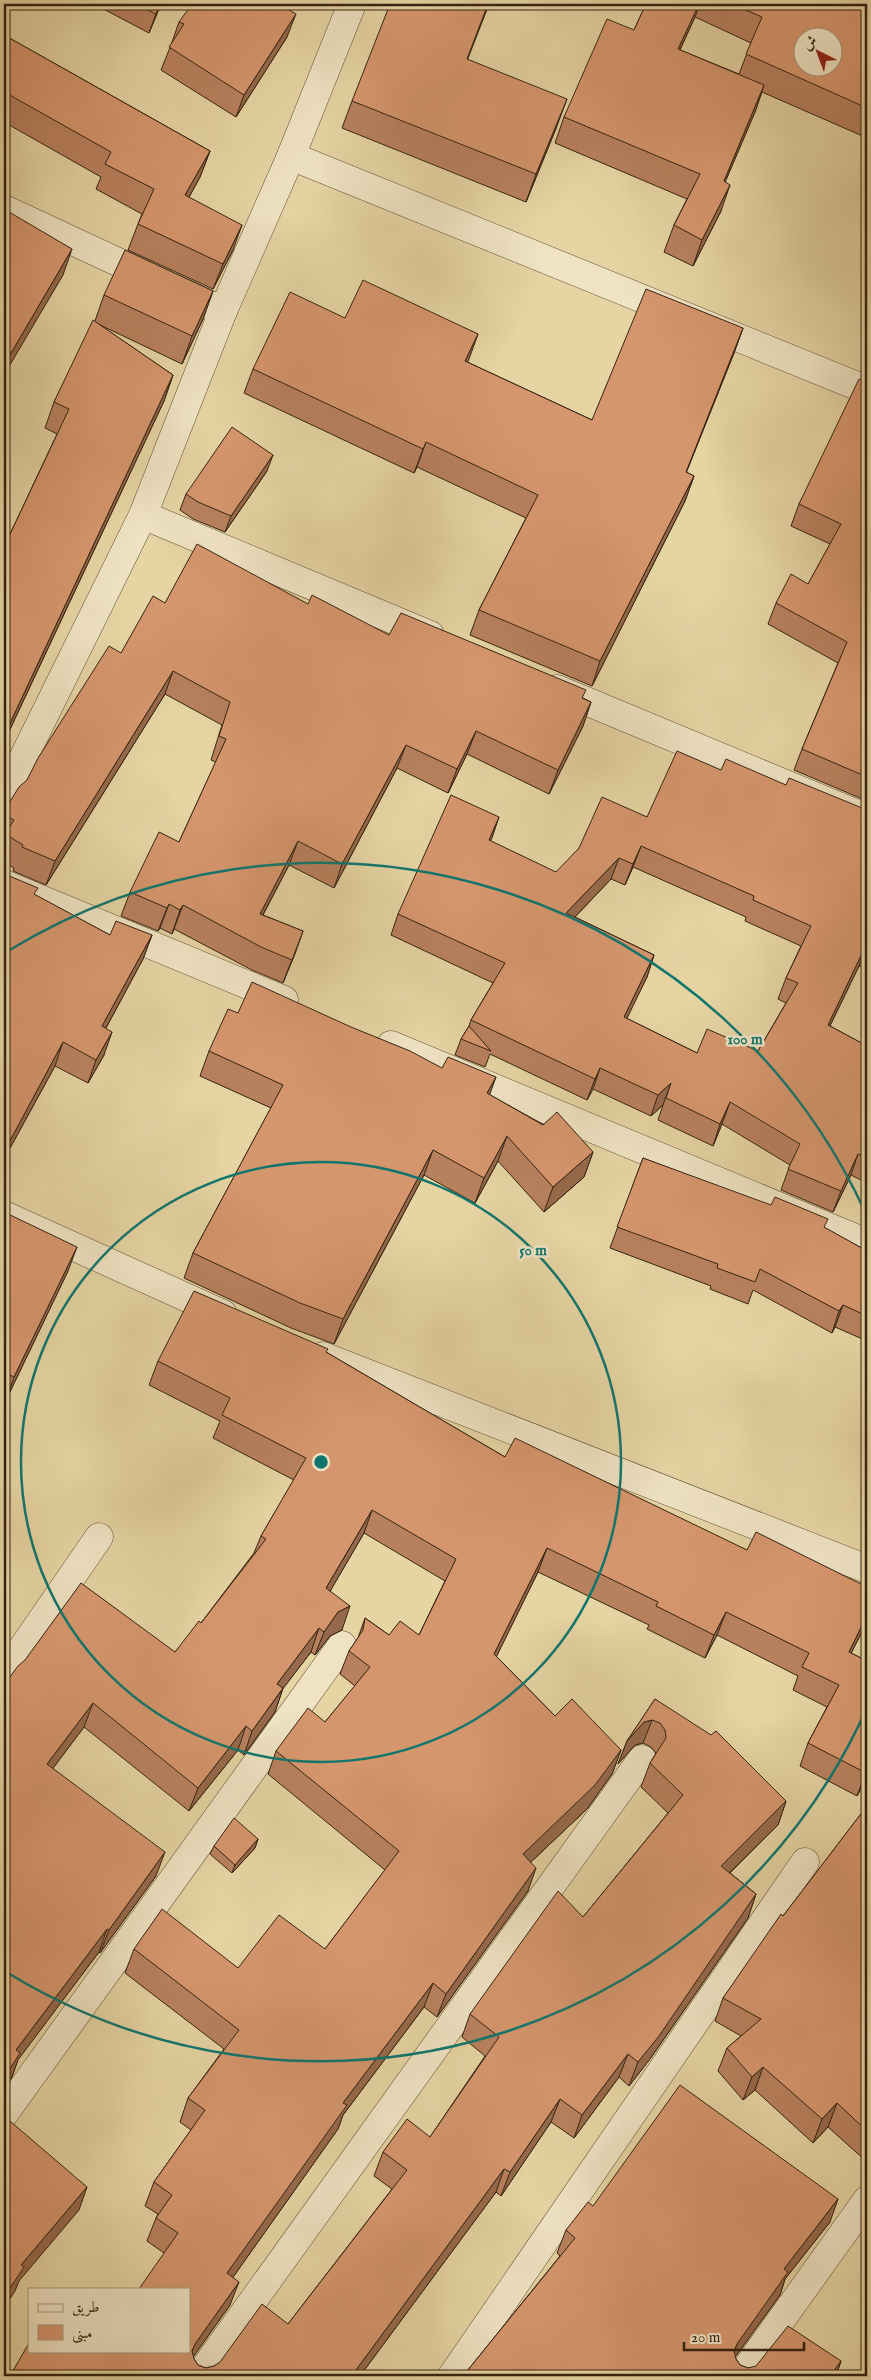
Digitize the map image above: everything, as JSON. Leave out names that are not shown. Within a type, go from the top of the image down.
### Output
[{"type":"street","points":[[4,797],[143,515],[223,311],[291,156],[352,4]]},
{"type":"street","points":[[291,156],[867,390]]},
{"type":"street","points":[[4,209],[223,311]]},
{"type":"street","points":[[143,515],[453,645]]},
{"type":"street","points":[[536,680],[867,818]]},
{"type":"street","points":[[4,884],[307,1010]]},
{"type":"street","points":[[371,1037],[867,1243]]},
{"type":"street","points":[[4,1215],[249,1325]]},
{"type":"street","points":[[304,1349],[867,1569]]},
{"type":"street","points":[[4,1675],[100,1537]]},
{"type":"street","points":[[4,2114],[342,1645]]},
{"type":"street","points":[[199,2376],[642,1758]]},
{"type":"street","points":[[452,2376],[805,1862]]},
{"type":"street","points":[[741,2376],[867,2200]]},
{"type":"building","points":[[136,4],[160,4],[156,14]]},
{"type":"building","points":[[192,4],[279,4],[296,14],[244,95],[169,47],[184,24],[179,22]]},
{"type":"building","points":[[390,4],[488,4],[467,59],[567,99],[536,174],[352,101]]},
{"type":"building","points":[[646,4],[699,4],[678,49],[764,85],[724,181],[730,185],[702,240],[674,225],[700,174],[564,117],[607,19],[634,30]]},
{"type":"building","points":[[732,4],[867,4],[867,108],[800,78],[844,78],[844,28],[794,28],[794,75],[746,54],[762,17]]},
{"type":"building","points":[[4,35],[210,151],[185,195],[242,225],[223,264],[138,224],[154,189],[105,164],[111,152],[6,93],[4,96]]},
{"type":"building","points":[[4,209],[72,249],[4,365]]},
{"type":"building","points":[[125,250],[213,291],[192,336],[104,295]]},
{"type":"building","points":[[363,280],[478,334],[465,361],[592,420],[646,289],[743,328],[686,472],[694,476],[600,661],[479,610],[538,495],[426,442],[423,449],[253,369],[290,292],[345,318]]},
{"type":"building","points":[[93,320],[173,375],[4,736],[4,547],[69,409],[54,402]]},
{"type":"building","points":[[859,379],[867,381],[867,777],[802,749],[847,642],[776,603],[791,574],[808,584],[841,524],[799,504]]},
{"type":"building","points":[[232,427],[273,455],[231,516],[198,502],[186,494]]},
{"type":"building","points":[[197,544],[308,604],[312,595],[389,635],[401,613],[586,690],[582,698],[591,702],[558,770],[476,731],[457,769],[406,745],[342,864],[298,841],[260,914],[303,931],[292,960],[261,947],[183,905],[180,910],[169,904],[167,908],[130,892],[159,832],[179,842],[226,739],[219,736],[230,702],[173,671],[55,861],[22,847],[23,845],[5,834],[14,820],[4,815],[4,811],[19,787],[27,780],[38,758],[109,646],[121,653],[153,596],[165,603]]},
{"type":"building","points":[[677,751],[721,770],[726,759],[786,785],[789,778],[867,810],[867,945],[828,1025],[867,1046],[867,1158],[858,1154],[841,1191],[788,1169],[800,1144],[730,1102],[720,1124],[666,1098],[671,1083],[658,1095],[600,1068],[595,1079],[471,1020],[505,963],[398,914],[451,795],[499,817],[489,840],[556,872],[579,848],[602,797],[647,817]],"holes":[[[641,846],[754,896],[753,900],[811,926],[786,978],[798,983],[758,1051],[707,1029],[697,1053],[624,1017],[654,955],[566,913],[619,858],[633,864]]]},
{"type":"building","points":[[7,875],[38,888],[34,894],[110,935],[116,921],[152,935],[102,1026],[112,1032],[96,1060],[63,1042],[4,1152],[4,881]]},
{"type":"building","points":[[252,982],[351,1027],[410,1051],[442,1068],[448,1057],[496,1077],[487,1093],[543,1125],[557,1112],[593,1152],[553,1187],[507,1136],[484,1178],[433,1150],[343,1319],[300,1303],[193,1253],[283,1085],[209,1051],[228,1009],[238,1013]]},
{"type":"building","points":[[469,1026],[491,1051],[461,1039]]},
{"type":"building","points":[[643,1158],[771,1205],[775,1197],[828,1219],[824,1227],[867,1251],[867,1316],[843,1305],[839,1311],[760,1269],[755,1282],[717,1268],[718,1264],[617,1227]]},
{"type":"building","points":[[4,1212],[77,1247],[14,1377],[4,1372]]},
{"type":"building","points":[[194,1291],[328,1349],[326,1352],[505,1457],[515,1438],[747,1550],[756,1532],[867,1587],[867,1615],[849,1652],[867,1661],[866,1773],[808,1743],[839,1685],[802,1667],[809,1653],[726,1612],[714,1635],[656,1606],[658,1602],[547,1548],[494,1654],[555,1716],[572,1699],[621,1750],[595,1785],[523,1854],[536,1868],[446,1994],[433,1983],[343,2103],[347,2105],[227,2273],[239,2282],[195,2344],[192,2351],[198,2365],[206,2368],[220,2362],[262,2304],[288,2324],[407,2170],[383,2152],[407,2119],[430,2137],[499,2037],[470,2014],[558,1891],[583,1917],[683,1795],[650,1763],[666,1738],[665,1730],[660,1723],[652,1720],[644,1722],[627,1741],[655,1699],[711,1735],[716,1731],[786,1801],[721,1866],[756,1894],[659,2036],[638,2062],[628,2054],[582,2115],[560,2099],[510,2172],[504,2169],[353,2374],[356,2376],[10,2376],[28,2345],[28,2352],[190,2352],[190,2288],[140,2288],[178,2233],[156,2218],[172,2195],[154,2182],[205,2110],[188,2098],[239,2030],[134,1949],[162,1909],[238,1968],[279,1915],[325,1949],[399,1851],[276,1751],[308,1708],[325,1722],[370,1667],[349,1651],[363,1630],[365,1618],[389,1635],[400,1621],[419,1635],[456,1559],[372,1510],[326,1588],[350,1606],[338,1612],[324,1632],[319,1628],[277,1684],[283,1688],[252,1731],[246,1726],[198,1788],[93,1703],[47,1764],[165,1852],[109,1930],[107,1929],[16,2050],[20,2053],[4,2078],[4,1685],[18,1666],[25,1660],[81,1583],[175,1652],[199,1621],[201,1623],[266,1539],[261,1536],[306,1458],[222,1415],[230,1398],[158,1361]]},
{"type":"building","points":[[867,1806],[867,2131],[837,2103],[822,2119],[763,2067],[752,2077],[727,2048],[761,2019],[723,1998],[781,1914],[783,1916]]},
{"type":"building","points":[[234,1818],[258,1839],[235,1865],[214,1846]]},
{"type":"building","points":[[680,2085],[838,2199],[784,2269],[788,2272],[734,2351],[740,2365],[748,2368],[756,2366],[788,2326],[841,2361],[830,2376],[463,2376],[575,2238],[566,2230],[588,2202],[593,2206]]},
{"type":"building","points":[[4,2116],[87,2187],[21,2265],[24,2267],[4,2297]]}]
